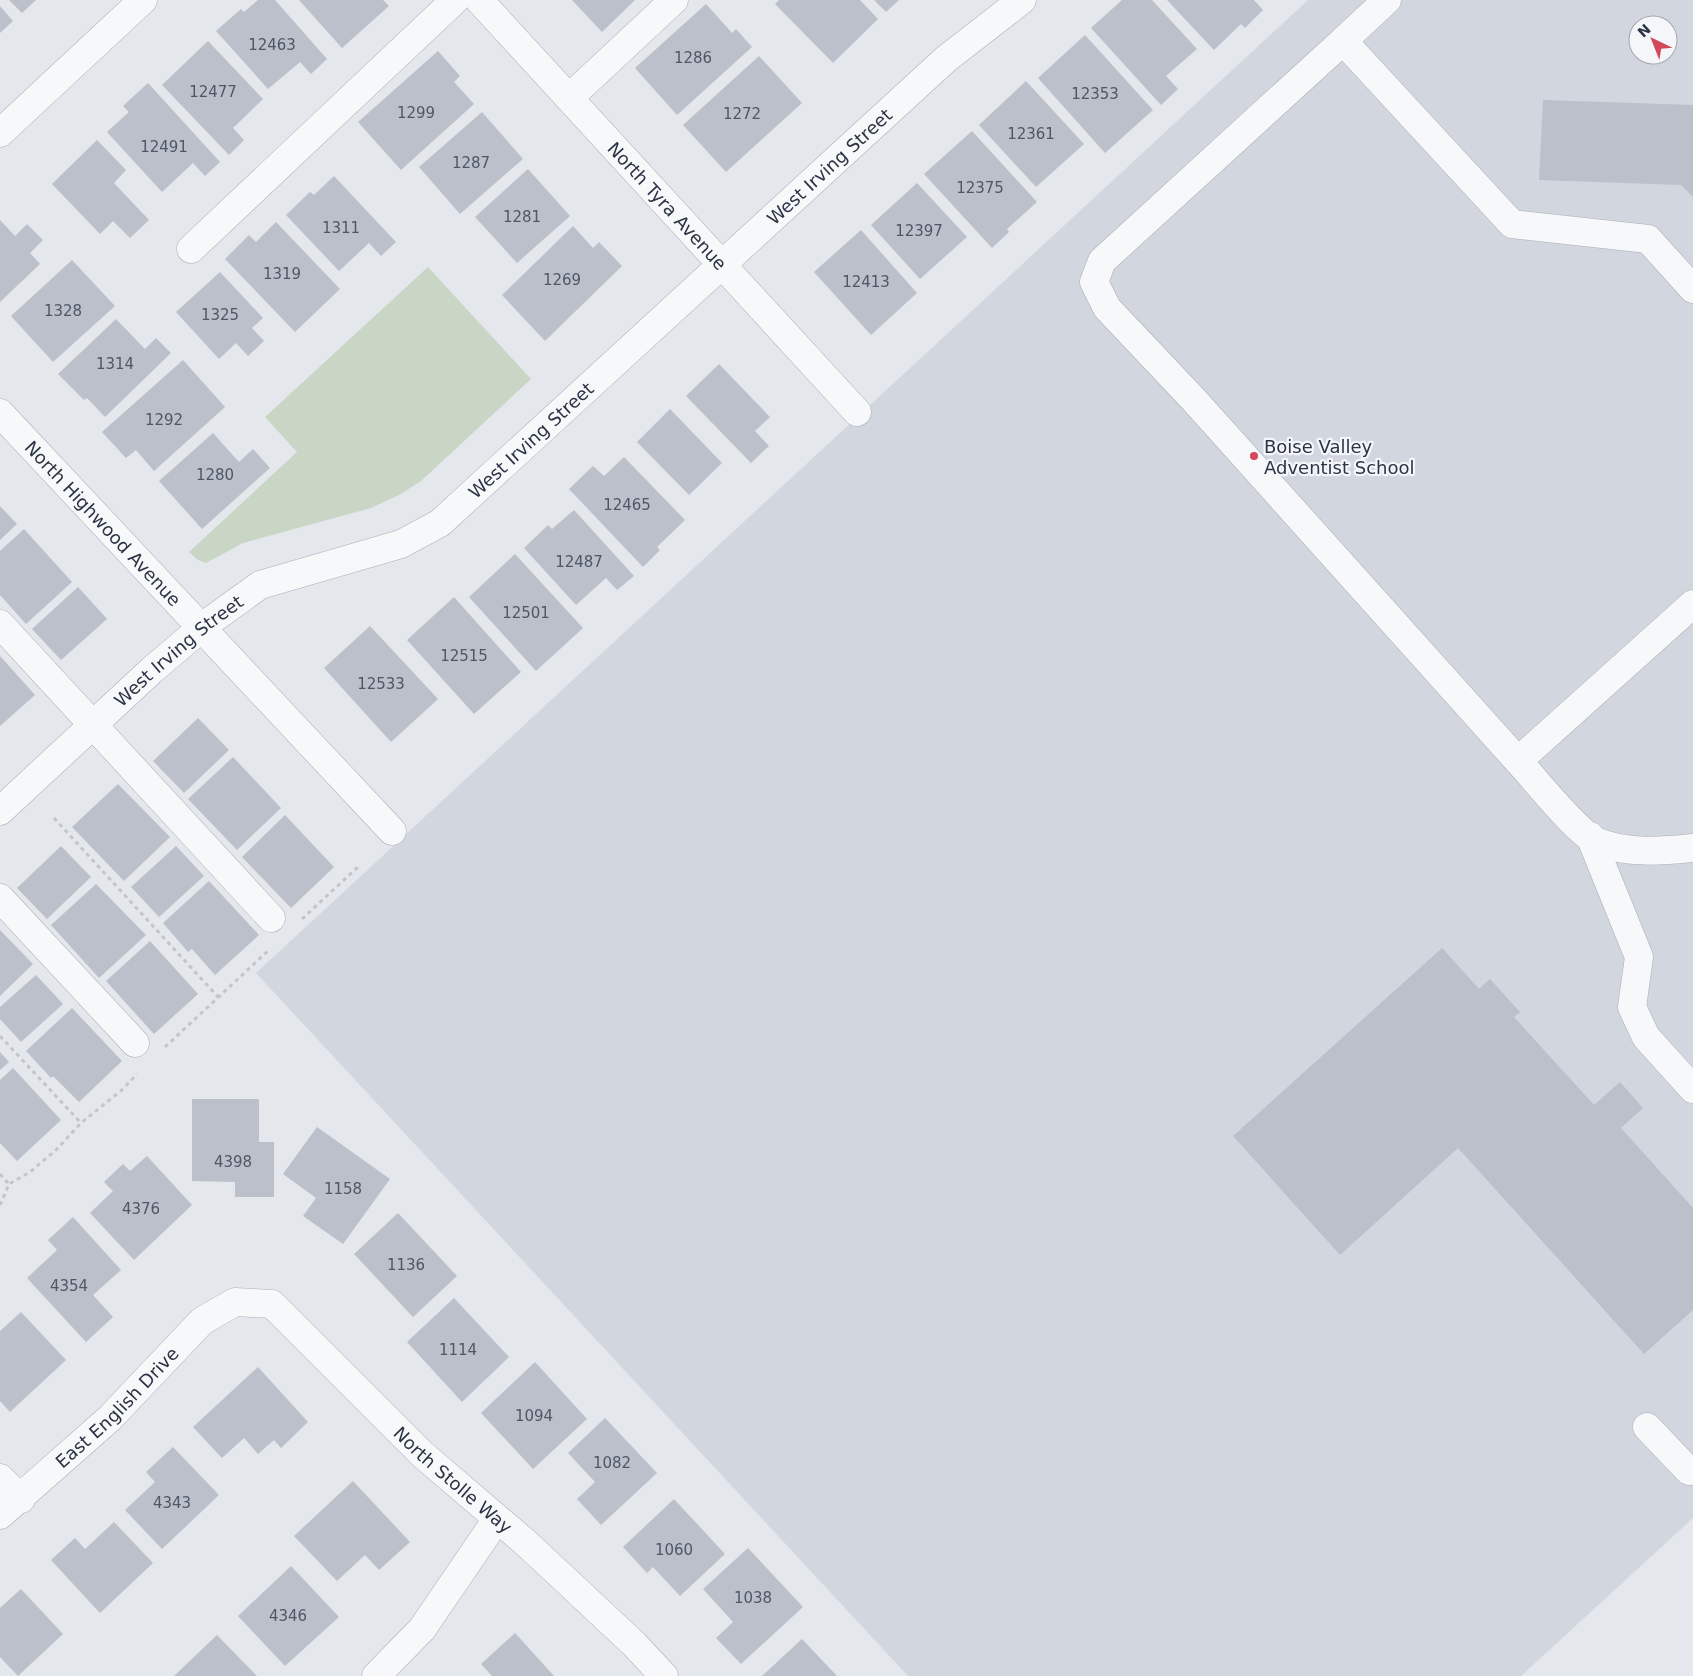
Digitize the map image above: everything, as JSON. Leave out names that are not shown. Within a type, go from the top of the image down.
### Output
[{"type":"street","points":[[0,133],[143,0]]},
{"type":"street","points":[[191,249],[455,0]]},
{"type":"street","name":"North Tyra Avenue","points":[[479,0],[857,412]]},
{"type":"street","points":[[569,98],[674,0]]},
{"type":"street","name":"West Irving Street","points":[[0,811],[202,628],[260,585],[401,544],[440,523],[946,59],[1022,0]]},
{"type":"street","points":[[1387,0],[1102,261],[1094,282],[1107,308],[1194,400],[1566,815],[1597,842],[1627,849],[1673,850],[1693,848]]},
{"type":"street","points":[[1343,41],[1512,224],[1648,239],[1693,289]]},
{"type":"street","name":"North Highwood Avenue","points":[[0,412],[392,831]]},
{"type":"street","points":[[1518,761],[1693,604]]},
{"type":"street","points":[[0,624],[271,918]]},
{"type":"street","points":[[1590,836],[1639,957],[1632,1007],[1646,1036],[1693,1088]]},
{"type":"street","points":[[0,898],[145,1054]]},
{"type":"street","name":"East English Drive","points":[[10,1507],[110,1418],[202,1321],[235,1302]]},
{"type":"street","name":"North Stolle Way","points":[[235,1302],[272,1304],[422,1454],[627,1637],[664,1676]]},
{"type":"street","points":[[1647,1427],[1689,1471],[1693,1469]]},
{"type":"street","points":[[0,1478],[10,1507]]},
{"type":"street","points":[[376,1676],[422,1629],[497,1519]]},
{"type":"path","points":[[54,818],[218,997]]},
{"type":"path","points":[[299,922],[359,866]]},
{"type":"path","points":[[0,1205],[9,1184],[30,1172],[50,1156],[81,1123],[123,1089],[145,1054],[186,1030],[218,997],[273,946]]},
{"type":"path","points":[[0,1036],[81,1123]]},
{"type":"path","points":[[0,1174],[9,1184]]},
{"type":"shaded area","name":"Boise Valley Adventist School","points":[[1308,0],[1693,0],[1693,1518],[1521,1676],[908,1676],[256,973]]},
{"type":"green space","points":[[428,267],[531,379],[421,481],[399,495],[371,508],[243,543],[206,563],[198,560],[189,552],[297,452],[265,417]]},
{"type":"building","points":[[9,0],[36,0],[22,13]]},
{"type":"building","points":[[258,0],[275,0],[327,59],[311,74],[300,62],[268,89],[216,31],[241,9],[244,12]]},
{"type":"building","points":[[299,0],[383,0],[389,6],[342,48]]},
{"type":"building","points":[[572,0],[635,0],[602,32]]},
{"type":"building","points":[[779,0],[860,0],[878,19],[833,63],[775,4]]},
{"type":"building","points":[[874,0],[899,0],[886,12]]},
{"type":"building","points":[[1122,0],[1152,0],[1197,49],[1166,76],[1178,89],[1161,105],[1091,28]]},
{"type":"building","points":[[1167,0],[1254,0],[1263,10],[1245,28],[1241,24],[1214,50]]},
{"type":"building","points":[[706,4],[732,33],[736,29],[752,47],[677,115],[635,68]]},
{"type":"building","points":[[0,6],[13,21],[0,33]]},
{"type":"building","points":[[1085,35],[1153,110],[1105,153],[1038,78]]},
{"type":"building","points":[[208,41],[263,99],[233,128],[244,140],[229,155],[162,85]]},
{"type":"building","points":[[438,51],[460,76],[454,82],[474,104],[401,170],[358,122]]},
{"type":"building","points":[[759,56],[802,103],[726,172],[683,125]]},
{"type":"building","points":[[1026,81],[1084,144],[1036,187],[979,125]]},
{"type":"building","points":[[148,83],[220,162],[205,176],[193,163],[162,192],[107,132],[129,112],[123,106]]},
{"type":"building","points":[[1543,100],[1693,105],[1693,197],[1681,185],[1539,180]]},
{"type":"building","points":[[482,112],[523,159],[460,214],[419,167]]},
{"type":"building","points":[[972,131],[1037,202],[1007,229],[1009,232],[992,248],[924,174]]},
{"type":"building","points":[[97,140],[126,170],[114,183],[149,220],[130,238],[113,221],[100,234],[52,184]]},
{"type":"building","points":[[528,169],[570,216],[517,263],[475,217]]},
{"type":"building","points":[[334,176],[396,242],[381,256],[369,243],[339,271],[286,215],[310,192],[314,195]]},
{"type":"building","points":[[917,183],[967,237],[920,279],[871,225]]},
{"type":"building","points":[[0,220],[15,236],[27,224],[43,240],[30,253],[40,264],[0,302]]},
{"type":"building","points":[[276,222],[340,289],[295,332],[225,259],[249,235],[256,242]]},
{"type":"building","points":[[573,226],[593,248],[599,242],[622,266],[545,341],[502,295]]},
{"type":"building","points":[[861,230],[917,293],[871,335],[814,272]]},
{"type":"building","points":[[72,260],[115,306],[53,362],[11,316]]},
{"type":"building","points":[[220,272],[263,318],[252,328],[264,341],[248,356],[236,343],[219,359],[176,312]]},
{"type":"building","points":[[116,319],[145,349],[156,338],[171,353],[105,417],[87,398],[84,400],[58,374]]},
{"type":"building","points":[[183,360],[225,407],[154,471],[136,450],[126,458],[102,432]]},
{"type":"building","points":[[719,364],[770,417],[755,431],[769,446],[751,463],[686,396]]},
{"type":"building","points":[[670,409],[722,463],[689,495],[637,442]]},
{"type":"building","points":[[213,433],[239,462],[253,449],[270,468],[202,529],[159,481]]},
{"type":"building","points":[[624,457],[685,520],[657,547],[660,550],[643,567],[569,489],[593,466],[604,476]]},
{"type":"building","points":[[0,506],[17,524],[0,540]]},
{"type":"building","points":[[574,510],[634,576],[617,590],[606,578],[576,605],[524,548],[548,525],[552,529]]},
{"type":"building","points":[[24,529],[72,582],[26,624],[0,595],[0,551]]},
{"type":"building","points":[[515,554],[583,628],[536,671],[469,597]]},
{"type":"building","points":[[78,587],[107,619],[61,660],[32,629]]},
{"type":"building","points":[[454,597],[521,672],[474,714],[407,640]]},
{"type":"building","points":[[370,626],[438,699],[391,742],[324,668]]},
{"type":"building","points":[[0,656],[35,695],[0,726]]},
{"type":"building","points":[[198,718],[229,750],[184,793],[153,761]]},
{"type":"building","points":[[233,757],[281,808],[237,850],[188,799]]},
{"type":"building","points":[[118,784],[170,837],[124,881],[72,827]]},
{"type":"building","points":[[285,815],[334,867],[291,908],[242,857]]},
{"type":"building","points":[[61,846],[91,877],[47,919],[17,888]]},
{"type":"building","points":[[176,846],[204,876],[159,917],[131,887]]},
{"type":"building","points":[[209,881],[259,935],[215,975],[192,949],[188,952],[163,923]]},
{"type":"building","points":[[96,884],[146,935],[99,978],[51,925]]},
{"type":"building","points":[[0,930],[33,964],[0,996]]},
{"type":"building","points":[[150,941],[198,994],[154,1034],[106,981]]},
{"type":"building","points":[[1442,948],[1479,989],[1490,979],[1520,1012],[1514,1017],[1594,1105],[1620,1082],[1643,1108],[1621,1128],[1693,1208],[1693,1310],[1644,1354],[1458,1148],[1340,1255],[1233,1136]]},
{"type":"building","points":[[36,975],[63,1004],[21,1042],[0,1019],[0,1007]]},
{"type":"building","points":[[72,1008],[122,1061],[79,1102],[53,1076],[51,1078],[26,1051]]},
{"type":"building","points":[[0,1052],[9,1062],[0,1070]]},
{"type":"building","points":[[13,1068],[61,1120],[17,1161],[0,1143],[0,1080]]},
{"type":"building","points":[[192,1099],[259,1099],[259,1142],[274,1142],[274,1197],[235,1197],[235,1182],[192,1181]]},
{"type":"building","points":[[317,1127],[390,1179],[343,1244],[303,1216],[316,1198],[283,1174]]},
{"type":"building","points":[[147,1156],[192,1205],[134,1260],[90,1213],[113,1191],[104,1182],[123,1164],[130,1171]]},
{"type":"building","points":[[398,1213],[457,1276],[413,1317],[354,1254]]},
{"type":"building","points":[[73,1217],[121,1270],[93,1295],[113,1317],[86,1342],[27,1278],[57,1250],[48,1240]]},
{"type":"building","points":[[454,1298],[509,1357],[462,1402],[407,1342]]},
{"type":"building","points":[[21,1312],[66,1360],[10,1412],[0,1401],[0,1331]]},
{"type":"building","points":[[535,1362],[587,1419],[533,1469],[481,1413]]},
{"type":"building","points":[[258,1367],[308,1422],[281,1448],[274,1440],[258,1454],[244,1438],[222,1458],[193,1427]]},
{"type":"building","points":[[605,1418],[657,1473],[601,1525],[577,1499],[595,1482],[568,1453]]},
{"type":"building","points":[[173,1447],[219,1495],[162,1549],[125,1510],[155,1482],[146,1472]]},
{"type":"building","points":[[353,1481],[410,1542],[379,1570],[365,1555],[337,1581],[294,1536]]},
{"type":"building","points":[[674,1499],[725,1554],[680,1596],[653,1567],[647,1573],[623,1547]]},
{"type":"building","points":[[114,1522],[153,1563],[100,1613],[51,1560],[75,1538],[85,1549]]},
{"type":"building","points":[[748,1548],[803,1607],[741,1664],[716,1638],[733,1622],[703,1589]]},
{"type":"building","points":[[291,1566],[339,1617],[285,1666],[238,1616]]},
{"type":"building","points":[[21,1589],[63,1634],[18,1676],[0,1657],[0,1608]]},
{"type":"building","points":[[515,1633],[554,1676],[492,1676],[481,1664]]},
{"type":"building","points":[[217,1635],[257,1676],[174,1676]]},
{"type":"building","points":[[802,1639],[837,1676],[762,1676]]},
{"type":"place","name":"Boise Valley Adventist School","points":[[1254,456]]}]
